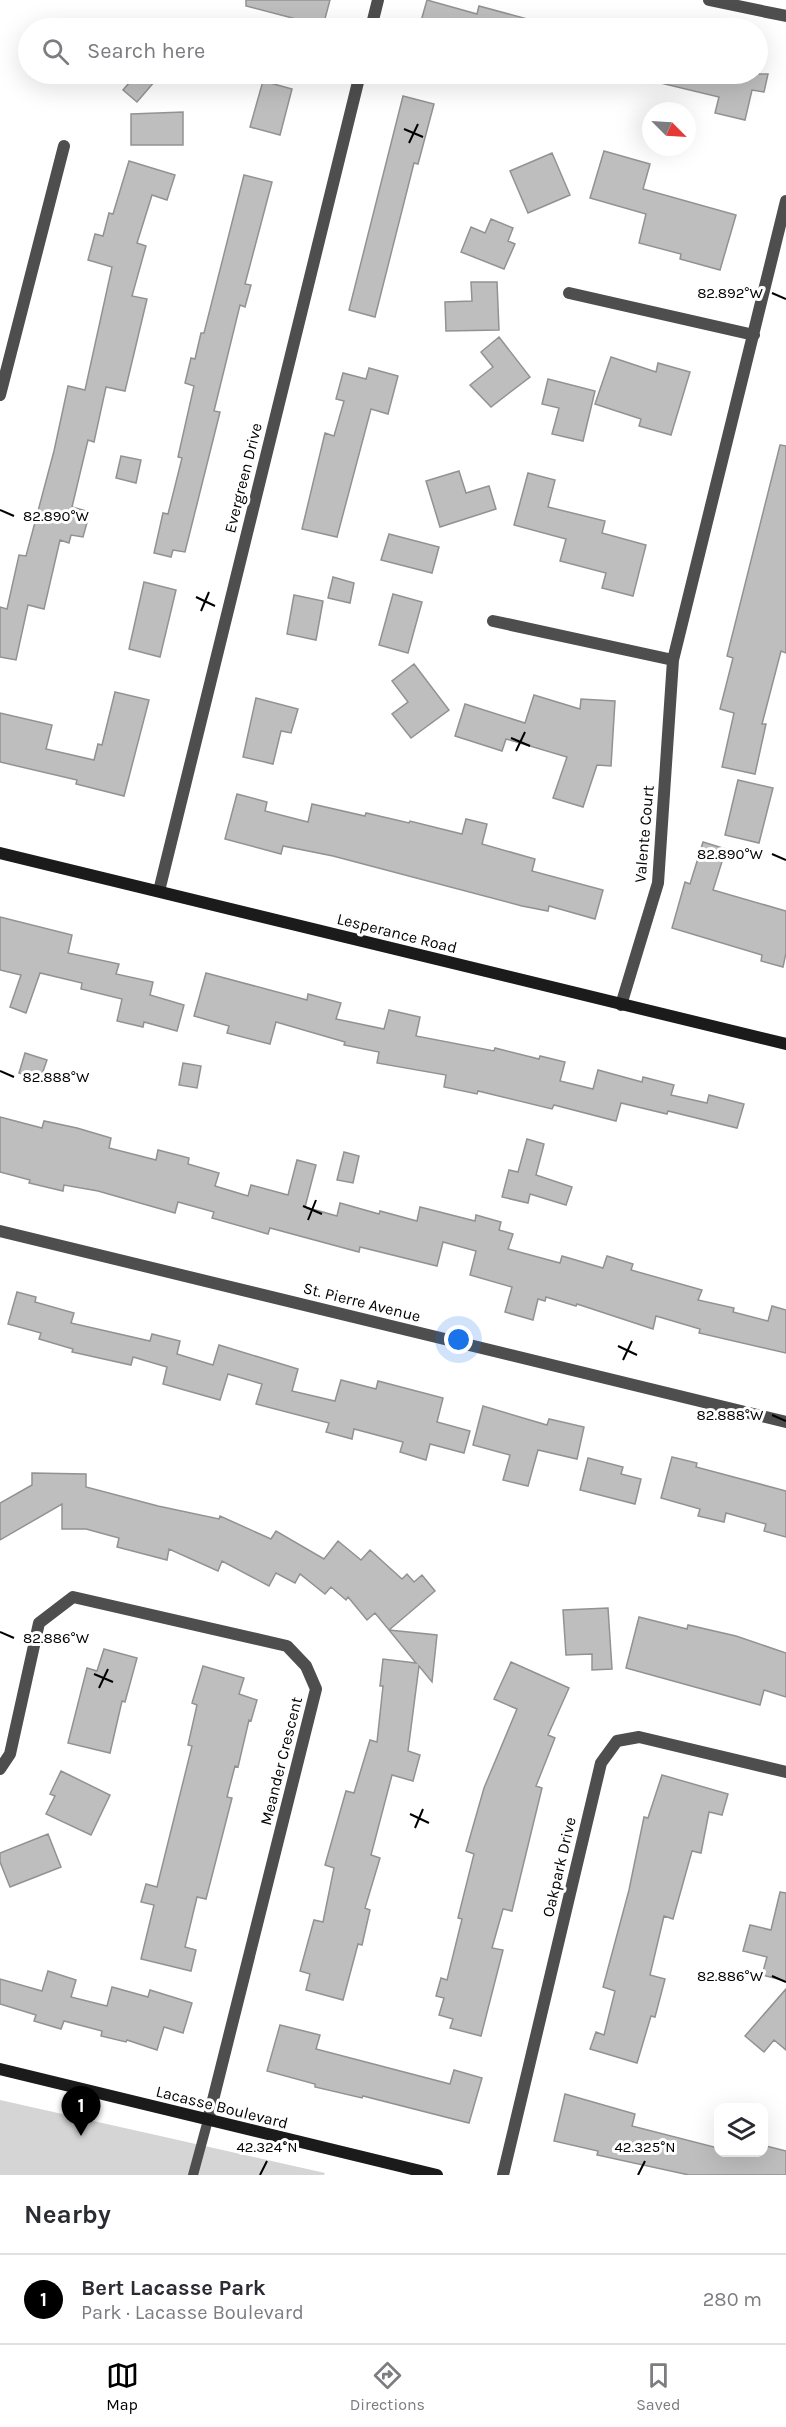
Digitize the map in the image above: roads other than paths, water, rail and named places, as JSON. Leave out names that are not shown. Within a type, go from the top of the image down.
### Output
[{"type":"main road","name":"Lesperance Road","points":[[0,853],[786,1044]]},
{"type":"main road","name":"Lacasse Boulevard","points":[[0,2069],[437,2175]]},
{"type":"street","points":[[374,18],[378,0]]},
{"type":"street","points":[[709,0],[786,16]]},
{"type":"street","name":"Evergreen Drive","points":[[159,891],[358,84]]},
{"type":"street","points":[[0,395],[64,146]]},
{"type":"street","name":"Valente Court","points":[[621,1005],[658,882],[673,660],[786,201]]},
{"type":"street","points":[[568,293],[754,335]]},
{"type":"street","points":[[493,621],[673,660]]},
{"type":"street","name":"St. Pierre Avenue","points":[[0,1231],[786,1422]]},
{"type":"street","name":"Meander Crescent","points":[[0,1769],[10,1754],[39,1623],[73,1597],[287,1646],[306,1666],[316,1689],[208,2120]]},
{"type":"street","name":"Oakpark Drive","points":[[503,2175],[601,1763],[617,1741],[639,1737],[786,1772]]},
{"type":"lane","points":[[193,2175],[208,2120]]},
{"type":"place","name":"Bert Lacasse Park","points":[[81,2136]]}]
